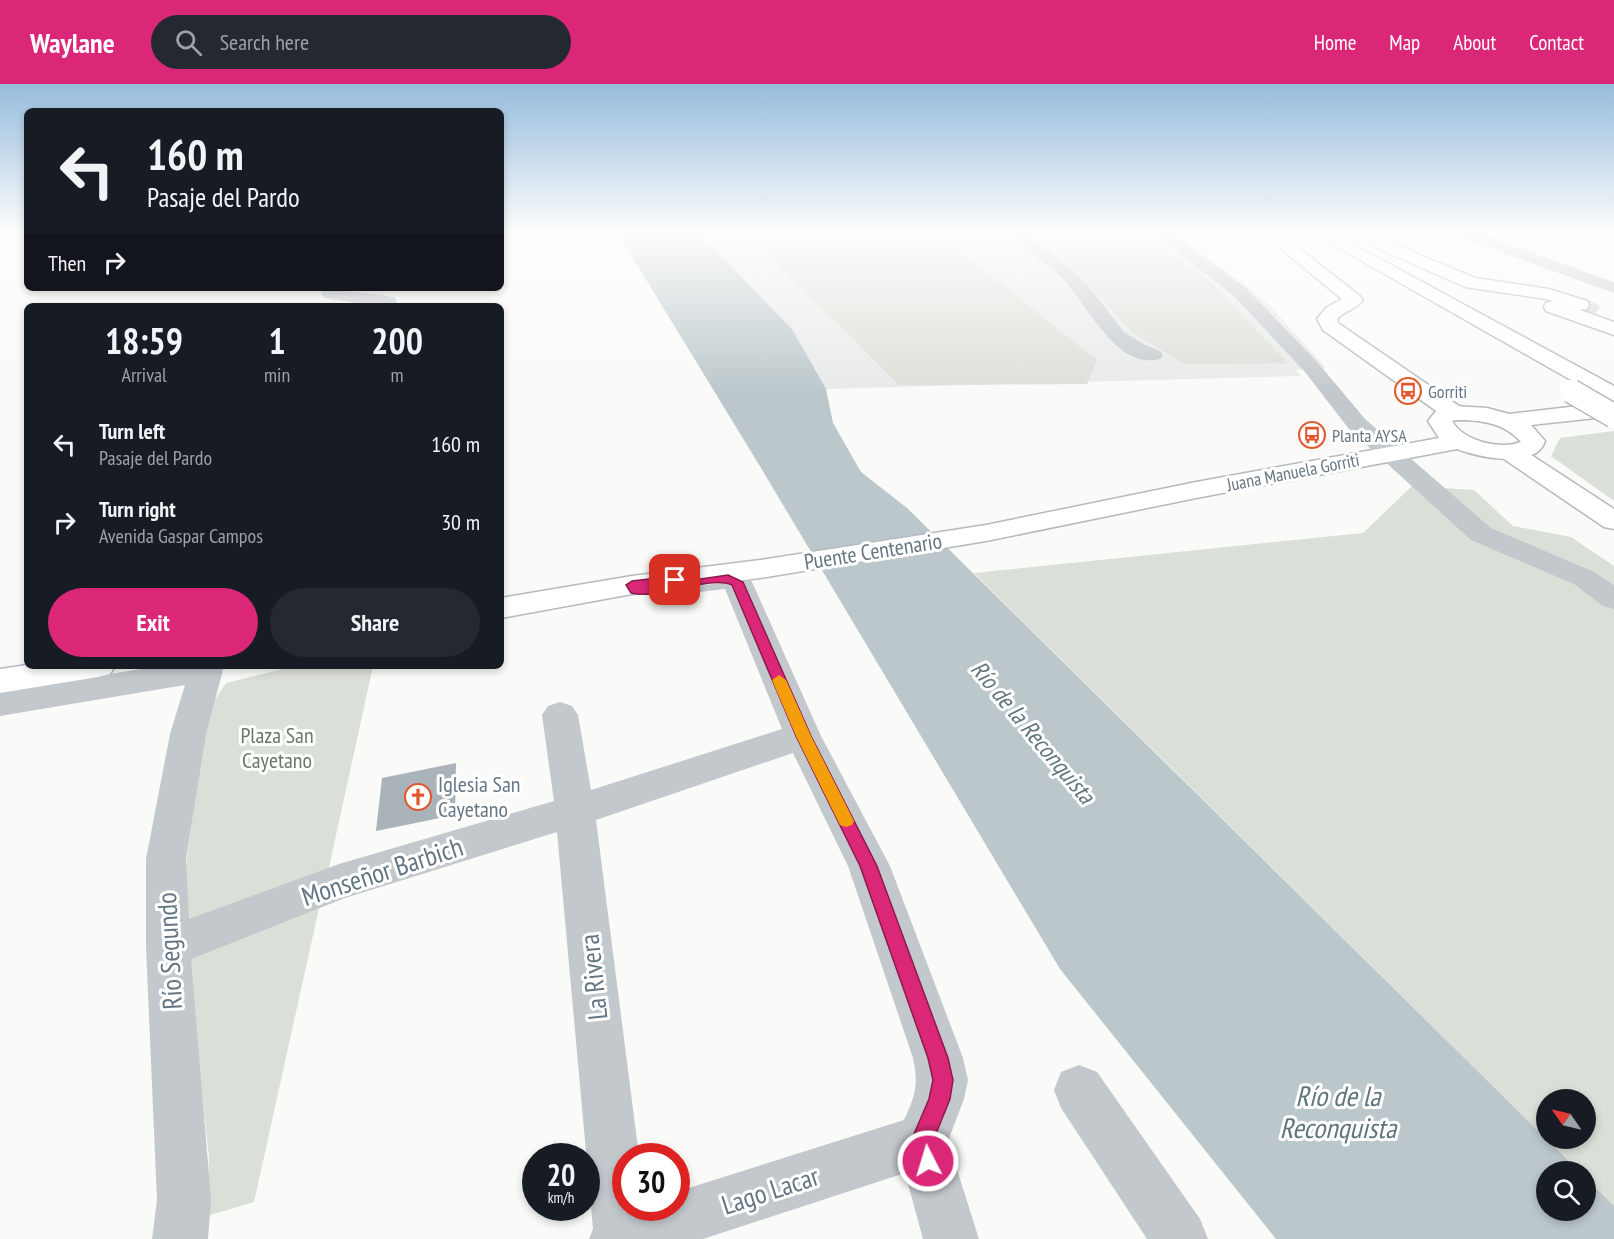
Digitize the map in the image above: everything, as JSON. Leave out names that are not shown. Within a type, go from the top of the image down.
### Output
[{"type":"main road","points":[[1336,286],[1354,300],[1333,312],[1326,319],[1330,326],[1452,427],[1485,450],[1523,451],[1531,447],[1533,441],[1529,434],[1506,421],[1470,413],[1452,427]]},
{"type":"main road","points":[[1387,286],[1614,416]]},
{"type":"main road","points":[[1417,286],[1605,389]]},
{"type":"main road","points":[[1488,286],[1614,329]]},
{"type":"main road","points":[[1492,287],[1549,294],[1588,310],[1614,324]]},
{"type":"main road","points":[[1506,421],[1614,409]]},
{"type":"main road","points":[[1529,434],[1614,424]]},
{"type":"main road","name":"Juana Manuela Gorriti","points":[[986,533],[1196,490],[1384,448],[1452,427]]},
{"type":"main road","points":[[1510,452],[1614,521]]},
{"type":"main road","name":"Puente Centenario","points":[[632,585],[760,569],[986,533]]},
{"type":"main road","points":[[504,585],[529,582],[632,585]]},
{"type":"main road","points":[[504,607],[632,585]]},
{"type":"main road","points":[[0,662],[24,658]]},
{"type":"main road","points":[[0,681],[78,669]]},
{"type":"street","points":[[1079,286],[1117,338],[1128,346],[1153,355]]},
{"type":"street","points":[[1232,286],[1312,368],[1357,424],[1460,517],[1481,534],[1584,578],[1614,599]]},
{"type":"street","points":[[322,291],[354,291]]},
{"type":"street","points":[[322,291],[385,303]]},
{"type":"street","points":[[375,291],[389,303]]},
{"type":"street","points":[[632,585],[636,591],[717,579],[737,582],[803,736],[869,866],[938,1058],[943,1080],[939,1099],[922,1141],[951,1239]]},
{"type":"street","points":[[0,704],[200,669]]},
{"type":"street","name":"Río Segundo","points":[[180,1239],[184,1200],[168,946],[166,859],[188,734],[206,669]]},
{"type":"street","name":"La Rivera","points":[[560,715],[575,811],[621,1239]]},
{"type":"street","name":"Monseñor Barbich","points":[[168,946],[339,882],[575,811],[803,736]]},
{"type":"street","points":[[1080,1090],[1180,1239]]},
{"type":"street","name":"Lago Lacar","points":[[621,1239],[922,1141]]},
{"type":"shaded area","points":[[750,286],[1247,286],[1273,309],[1326,368],[1295,370],[1302,376],[826,389],[792,329]]},
{"type":"green space","points":[[799,286],[1003,286],[1097,360],[1087,384],[899,385]]},
{"type":"green space","points":[[1090,286],[1215,286],[1288,363],[1185,364],[1133,333]]},
{"type":"green space","points":[[1614,431],[1614,501],[1551,456],[1560,438]]},
{"type":"green space","points":[[1412,486],[1474,490],[1513,526],[1571,537],[1614,566],[1614,1206],[1596,1188],[1596,1161],[1569,1161],[1557,1149],[1596,1149],[1596,1089],[1536,1089],[1536,1128],[974,573],[1363,533]]},
{"type":"green space","name":"Plaza San Cayetano","points":[[283,669],[372,669],[328,872],[189,924],[180,908],[207,712],[226,683]]},
{"type":"green space","points":[[321,899],[254,1202],[207,1216],[209,1157],[187,962],[193,953]]},
{"type":"water","name":"Río de la Reconquista","points":[[650,286],[750,286],[792,329],[826,389],[833,423],[861,472],[907,508],[1536,1129],[1536,1149],[1557,1149],[1569,1161],[1536,1161],[1536,1221],[1596,1221],[1596,1188],[1614,1206],[1614,1239],[1276,1239],[1060,969]]},
{"type":"building","name":"Iglesia San Cayetano","points":[[456,763],[455,815],[376,831],[382,778]]},
{"type":"tunnel","points":[[1580,305],[1596,314]]},
{"type":"slow traffic","points":[[779,680],[803,736],[846,821]]},
{"type":"place","name":"Gorriti","points":[[1408,391]]},
{"type":"place","name":"Planta AYSA","points":[[1312,435]]},
{"type":"place","name":"Iglesia San Cayetano","points":[[418,797]]},
{"type":"route","points":[[675,580],[632,585],[636,591],[717,579],[737,582],[803,736],[869,866],[938,1058],[943,1080],[939,1099],[922,1141],[928,1161]]}]
